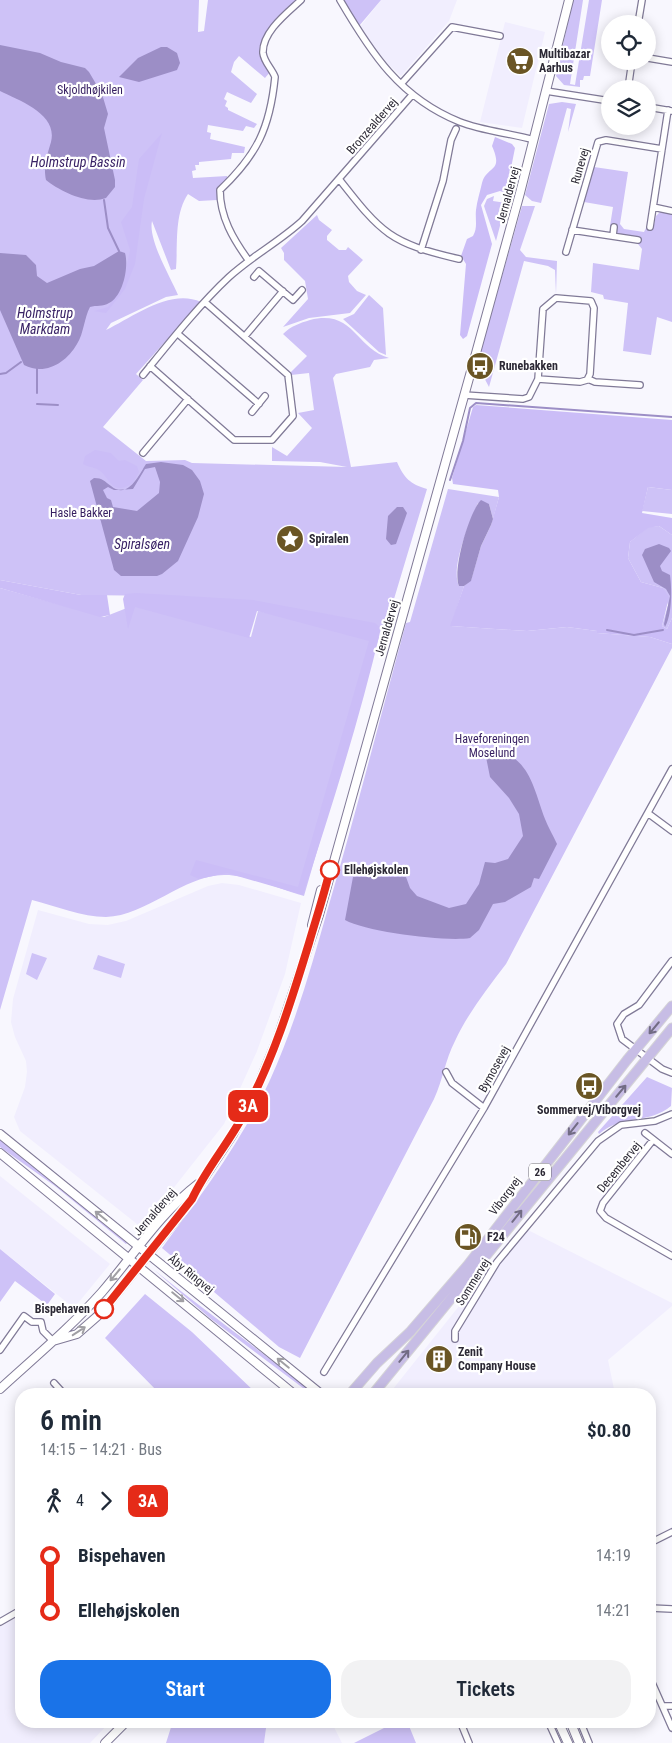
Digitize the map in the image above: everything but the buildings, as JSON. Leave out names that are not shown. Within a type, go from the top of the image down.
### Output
[{"type":"main road","name":"Viborgvej","points":[[356,1388],[455,1280],[636,1049],[672,1006]]},
{"type":"main road","name":"Viborgvej","points":[[378,1388],[672,1028]]},
{"type":"street","points":[[249,261],[226,222],[220,202],[220,190],[240,172],[255,151],[262,135],[273,96],[275,77],[266,62],[264,44],[278,22],[301,0]]},
{"type":"street","points":[[340,0],[378,61],[412,94]]},
{"type":"street","name":"Jernaldervej","points":[[53,1341],[77,1334],[101,1313],[192,1199],[200,1183],[222,1154],[258,1086],[292,999],[309,942],[317,902],[331,868],[464,395],[534,140],[568,0]]},
{"type":"street","points":[[640,15],[642,0]]},
{"type":"street","points":[[401,84],[452,27],[500,36]]},
{"type":"street","points":[[656,59],[672,62]]},
{"type":"street","points":[[546,91],[601,100]]},
{"type":"street","name":"Bronzealdervej","points":[[143,375],[223,282],[249,261],[282,239],[302,221],[412,94],[433,109],[460,122],[534,140]]},
{"type":"street","points":[[650,227],[670,111],[656,108]]},
{"type":"street","points":[[421,250],[443,181],[450,140],[456,129]]},
{"type":"street","name":"Runevej","points":[[566,252],[598,142],[606,140],[662,149]]},
{"type":"street","points":[[340,179],[381,229],[402,243],[421,250],[459,259]]},
{"type":"street","points":[[653,207],[672,211]]},
{"type":"street","points":[[613,236],[614,227]]},
{"type":"street","points":[[572,230],[638,240]]},
{"type":"street","points":[[254,277],[259,271],[293,300],[302,290]]},
{"type":"street","points":[[245,336],[282,291]]},
{"type":"street","points":[[464,395],[525,399],[530,395],[538,379],[543,311],[558,298],[588,300],[593,305],[588,379]]},
{"type":"street","points":[[150,366],[234,440],[270,440],[286,426],[294,413],[288,375],[206,303]]},
{"type":"street","points":[[178,334],[258,404]]},
{"type":"street","points":[[538,379],[580,382],[588,379],[595,382],[640,385]]},
{"type":"street","points":[[252,412],[265,396]]},
{"type":"street","points":[[143,453],[188,399]]},
{"type":"street","name":"Bymosevej","points":[[324,1372],[484,1108],[649,814],[672,769]]},
{"type":"street","points":[[649,814],[672,831]]},
{"type":"street","points":[[672,961],[639,1005],[620,1018],[618,1024],[619,1035],[648,1058],[672,1073]]},
{"type":"street","points":[[446,1072],[452,1082],[484,1108]]},
{"type":"street","name":"Sommervej","points":[[455,1339],[455,1331],[492,1268],[598,1141],[621,1125],[655,1121],[672,1114]]},
{"type":"street","points":[[645,1133],[672,1154]]},
{"type":"street","name":"Åby Ringvej","points":[[0,1134],[314,1388]]},
{"type":"street","name":"Decembervej","points":[[653,1140],[603,1203],[600,1211],[606,1218],[672,1256]]},
{"type":"street","points":[[0,1153],[287,1388]]},
{"type":"street","name":"Jernaldervej","points":[[0,1388],[53,1341],[101,1293],[171,1207],[200,1183]]},
{"type":"street","points":[[0,1350],[24,1316],[32,1322],[41,1322],[44,1331],[53,1341]]},
{"type":"street","points":[[54,1383],[59,1388]]},
{"type":"street","points":[[656,1540],[672,1532]]},
{"type":"street","points":[[656,1608],[672,1609]]},
{"type":"street","points":[[0,1622],[15,1613]]},
{"type":"street","points":[[656,1691],[672,1728]]},
{"type":"street","points":[[663,1706],[672,1706]]},
{"type":"street","points":[[106,1743],[120,1728]]},
{"type":"street","points":[[463,1728],[469,1743]]},
{"type":"street","points":[[551,1728],[558,1743]]},
{"type":"street","points":[[561,1728],[568,1743]]},
{"type":"street","points":[[573,1728],[579,1743]]},
{"type":"street","points":[[583,1728],[589,1743]]},
{"type":"shaded area","points":[[381,0],[457,0],[449,21],[401,76],[389,65],[359,28]]},
{"type":"shaded area","points":[[505,22],[545,32],[522,128],[480,122]]},
{"type":"shaded area","points":[[162,133],[144,199],[135,264],[125,289],[106,313],[94,311],[108,307],[123,284],[130,250],[121,222],[132,207],[139,159]]},
{"type":"shaded area","points":[[495,137],[512,144],[515,148],[506,193],[500,191],[487,195],[481,205],[492,244],[467,336],[463,339],[460,335],[466,264],[461,256],[467,239],[473,236],[475,230],[476,207],[484,177],[495,165],[496,161],[492,146]]},
{"type":"shaded area","points":[[476,405],[672,420],[672,490],[648,487],[642,513],[672,518],[672,535],[659,526],[648,528],[630,542],[628,558],[641,582],[663,588],[669,597],[662,626],[667,629],[672,618],[672,644],[650,637],[597,633],[597,631],[567,627],[527,631],[450,626],[464,586],[471,580],[499,497],[498,490],[453,484],[452,478],[473,407]]},
{"type":"shaded area","points":[[95,450],[111,453],[119,461],[125,460],[137,466],[139,472],[133,483],[125,487],[115,487],[97,469],[83,464],[85,456]]},
{"type":"shaded area","points":[[0,580],[81,595],[107,595],[110,615],[100,617],[0,588]]},
{"type":"shaded area","points":[[137,593],[253,600],[375,623],[381,628],[355,729],[303,895],[227,873],[199,879],[190,875],[196,860],[298,887],[369,641],[257,611],[249,638],[135,607],[128,629],[123,599],[125,594]]},
{"type":"shaded area","points":[[222,883],[239,885],[301,903],[285,974],[257,1051],[224,1124],[142,1228],[20,1131],[14,1117],[25,1087],[27,1072],[26,1061],[15,1037],[11,1022],[13,999],[38,910],[89,924],[108,925],[126,921],[208,886]]},
{"type":"shaded area","points":[[0,1176],[110,1264],[74,1308],[0,1249]]},
{"type":"shaded area","points":[[522,1227],[672,1303],[672,1306],[608,1360],[614,1388],[394,1388]]},
{"type":"shaded area","points":[[15,1618],[15,1728],[104,1728],[90,1743],[0,1743],[0,1627]]},
{"type":"shaded area","points":[[266,1728],[334,1728],[342,1743],[264,1743]]},
{"type":"green space","points":[[0,0],[199,0],[198,32],[204,31],[208,0],[296,0],[273,22],[261,45],[270,72],[265,78],[239,56],[234,62],[231,72],[257,94],[251,103],[227,92],[224,99],[227,101],[225,106],[228,110],[257,124],[254,128],[246,126],[243,131],[208,125],[207,132],[211,133],[210,139],[245,147],[244,153],[232,153],[231,159],[199,162],[199,165],[195,165],[196,170],[192,171],[193,178],[227,176],[227,180],[218,188],[217,200],[199,201],[188,194],[180,211],[176,269],[171,270],[152,221],[153,238],[156,248],[178,295],[166,297],[111,323],[106,330],[164,301],[189,299],[201,302],[136,374],[143,380],[103,427],[146,461],[185,460],[192,463],[347,467],[320,462],[272,461],[272,447],[287,456],[312,428],[298,413],[314,410],[309,373],[291,375],[291,372],[307,356],[283,334],[292,327],[310,320],[325,318],[336,320],[345,325],[368,346],[389,358],[374,360],[370,367],[336,374],[333,378],[351,467],[397,462],[408,480],[427,489],[385,629],[243,603],[169,596],[81,595],[0,580]]},
{"type":"green space","points":[[344,0],[381,0],[359,26]]},
{"type":"green space","points":[[573,0],[583,0],[570,84],[575,85],[589,0],[602,0],[590,76],[584,76],[583,80],[580,80],[580,87],[564,85],[556,76]]},
{"type":"green space","points":[[562,102],[576,104],[568,132],[571,109],[567,108],[541,203],[532,201],[525,195],[549,104]]},
{"type":"green space","points":[[594,167],[628,172],[620,224],[624,229],[644,232],[646,228],[653,229],[656,216],[660,212],[672,214],[672,322],[657,317],[651,355],[623,351],[628,303],[604,299],[603,295],[591,292],[593,263],[639,270],[642,249],[638,244],[639,238],[617,233],[617,227],[610,226],[613,207],[584,202]]},
{"type":"green space","points":[[494,196],[493,201],[506,203],[496,241],[484,206],[487,199]]},
{"type":"green space","points":[[522,206],[535,206],[520,250],[526,257],[557,261],[556,294],[555,270],[548,266],[524,261],[489,387],[479,368],[481,364],[481,350]]},
{"type":"green space","points":[[317,215],[319,220],[332,230],[327,236],[327,240],[339,250],[346,250],[348,247],[363,260],[348,276],[349,282],[357,291],[366,295],[350,313],[309,318],[283,327],[308,299],[305,281],[284,260],[284,253],[281,248]]},
{"type":"green space","points":[[369,295],[383,308],[386,355],[379,352],[343,319],[354,314]]},
{"type":"green space","points":[[648,487],[672,490],[672,514],[642,511]]},
{"type":"green space","name":"Haveforeningen Moselund","points":[[448,489],[499,497],[493,519],[489,504],[478,503],[466,533],[457,568],[459,586],[464,586],[451,626],[527,631],[567,627],[597,631],[597,633],[650,637],[672,644],[672,648],[506,964],[478,1001],[460,1031],[449,1055],[434,1099],[300,1358],[279,1347],[162,1248],[234,1146],[259,1103],[287,1038],[316,951],[406,623],[410,622]]},
{"type":"green space","points":[[659,526],[672,535],[672,618],[667,629],[662,626],[668,605],[663,588],[641,582],[628,558],[630,542],[648,527]]},
{"type":"green space","points":[[0,588],[104,617],[142,602],[251,637],[258,611],[379,637],[304,896],[242,877],[224,875],[194,881],[136,910],[106,917],[78,913],[32,900],[0,1010]]},
{"type":"green space","points":[[32,953],[47,958],[37,980],[26,974]]},
{"type":"green space","points":[[98,955],[125,964],[121,978],[93,969]]},
{"type":"green space","points":[[647,1077],[672,1088],[671,1106],[662,1112],[645,1118],[618,1123],[599,1134],[598,1132]]},
{"type":"green space","points":[[0,1140],[127,1243],[55,1186],[0,1147]]},
{"type":"green space","points":[[0,1249],[55,1294],[47,1305],[15,1281],[0,1302]]},
{"type":"green space","points":[[153,1269],[306,1388],[303,1388],[211,1319]]},
{"type":"green space","points":[[145,1294],[192,1332],[251,1388],[154,1388],[105,1338]]},
{"type":"green space","points":[[171,1728],[266,1728],[264,1743],[166,1743]]},
{"type":"green space","points":[[384,1728],[410,1728],[416,1743],[354,1743]]},
{"type":"water","name":"Holmstrup Bassin","points":[[0,45],[40,53],[61,62],[85,68],[89,72],[102,94],[108,114],[104,128],[115,187],[106,198],[91,200],[74,196],[46,180],[45,165],[52,132],[49,124],[36,110],[0,91]]},
{"type":"water","points":[[161,47],[167,47],[177,53],[180,63],[177,70],[139,82],[119,77],[138,58]]},
{"type":"water","name":"Holmstrup Markdam","points":[[119,251],[125,253],[126,259],[124,281],[121,288],[109,303],[90,307],[79,340],[67,357],[54,366],[47,368],[32,368],[24,365],[0,310],[0,253],[26,255],[36,265],[37,276],[47,283],[80,269],[94,266]]},
{"type":"water","name":"Spiralsøen","points":[[161,462],[183,465],[192,470],[200,481],[204,494],[198,517],[178,561],[157,576],[121,576],[114,570],[90,481],[94,478],[103,480],[117,490],[108,487],[103,490],[107,498],[111,500],[113,507],[137,511],[159,493],[160,482],[155,467],[145,469],[133,489],[124,489],[128,488],[146,464]]},
{"type":"water","points":[[481,500],[489,504],[493,519],[481,546],[471,581],[464,586],[459,586],[457,578],[463,542],[472,516]]},
{"type":"water","points":[[397,507],[403,507],[407,513],[396,544],[391,545],[386,539],[388,516]]},
{"type":"water","points":[[659,544],[669,548],[671,551],[660,566],[662,571],[670,575],[671,581],[670,609],[665,627],[670,596],[666,589],[654,582],[642,555],[645,549]]},
{"type":"water","points":[[489,750],[513,758],[528,774],[546,822],[557,844],[539,879],[534,878],[531,887],[505,902],[493,904],[479,930],[470,938],[443,939],[407,935],[370,928],[345,920],[353,877],[406,877],[410,888],[417,896],[449,908],[466,904],[479,884],[485,862],[495,863],[508,859],[523,836],[519,814],[509,798],[490,777],[485,752]]},
{"type":"waterway","points":[[104,200],[108,228],[119,251]]},
{"type":"waterway","points":[[0,374],[6,373],[21,362]]},
{"type":"waterway","points":[[37,368],[37,393]]},
{"type":"waterway","points":[[450,480],[463,441],[470,408],[476,403],[672,417]]},
{"type":"waterway","points":[[37,404],[58,405]]},
{"type":"waterway","points":[[607,630],[634,635],[663,630]]},
{"type":"bus line","name":"3A","points":[[104,1309],[180,1216],[200,1183],[222,1154],[244,1114],[268,1063],[292,999],[319,915],[330,870]]},
{"type":"place","name":"Multibazar Aarhus","points":[[520,61]]},
{"type":"place","name":"Runebakken","points":[[480,366]]},
{"type":"place","name":"Spiralen","points":[[290,539]]},
{"type":"place","name":"Ellehøjskolen","points":[[330,870]]},
{"type":"place","name":"Sommervej/Viborgvej","points":[[589,1086]]},
{"type":"place","name":"F24","points":[[468,1237]]},
{"type":"place","name":"Bispehaven","points":[[104,1309]]},
{"type":"place","name":"Zenit Company House","points":[[439,1359]]},
{"type":"park label","name":"Skjoldhøjkilen","points":[[90,90]]},
{"type":"park label","name":"Hasle Bakker","points":[[81,513]]}]
